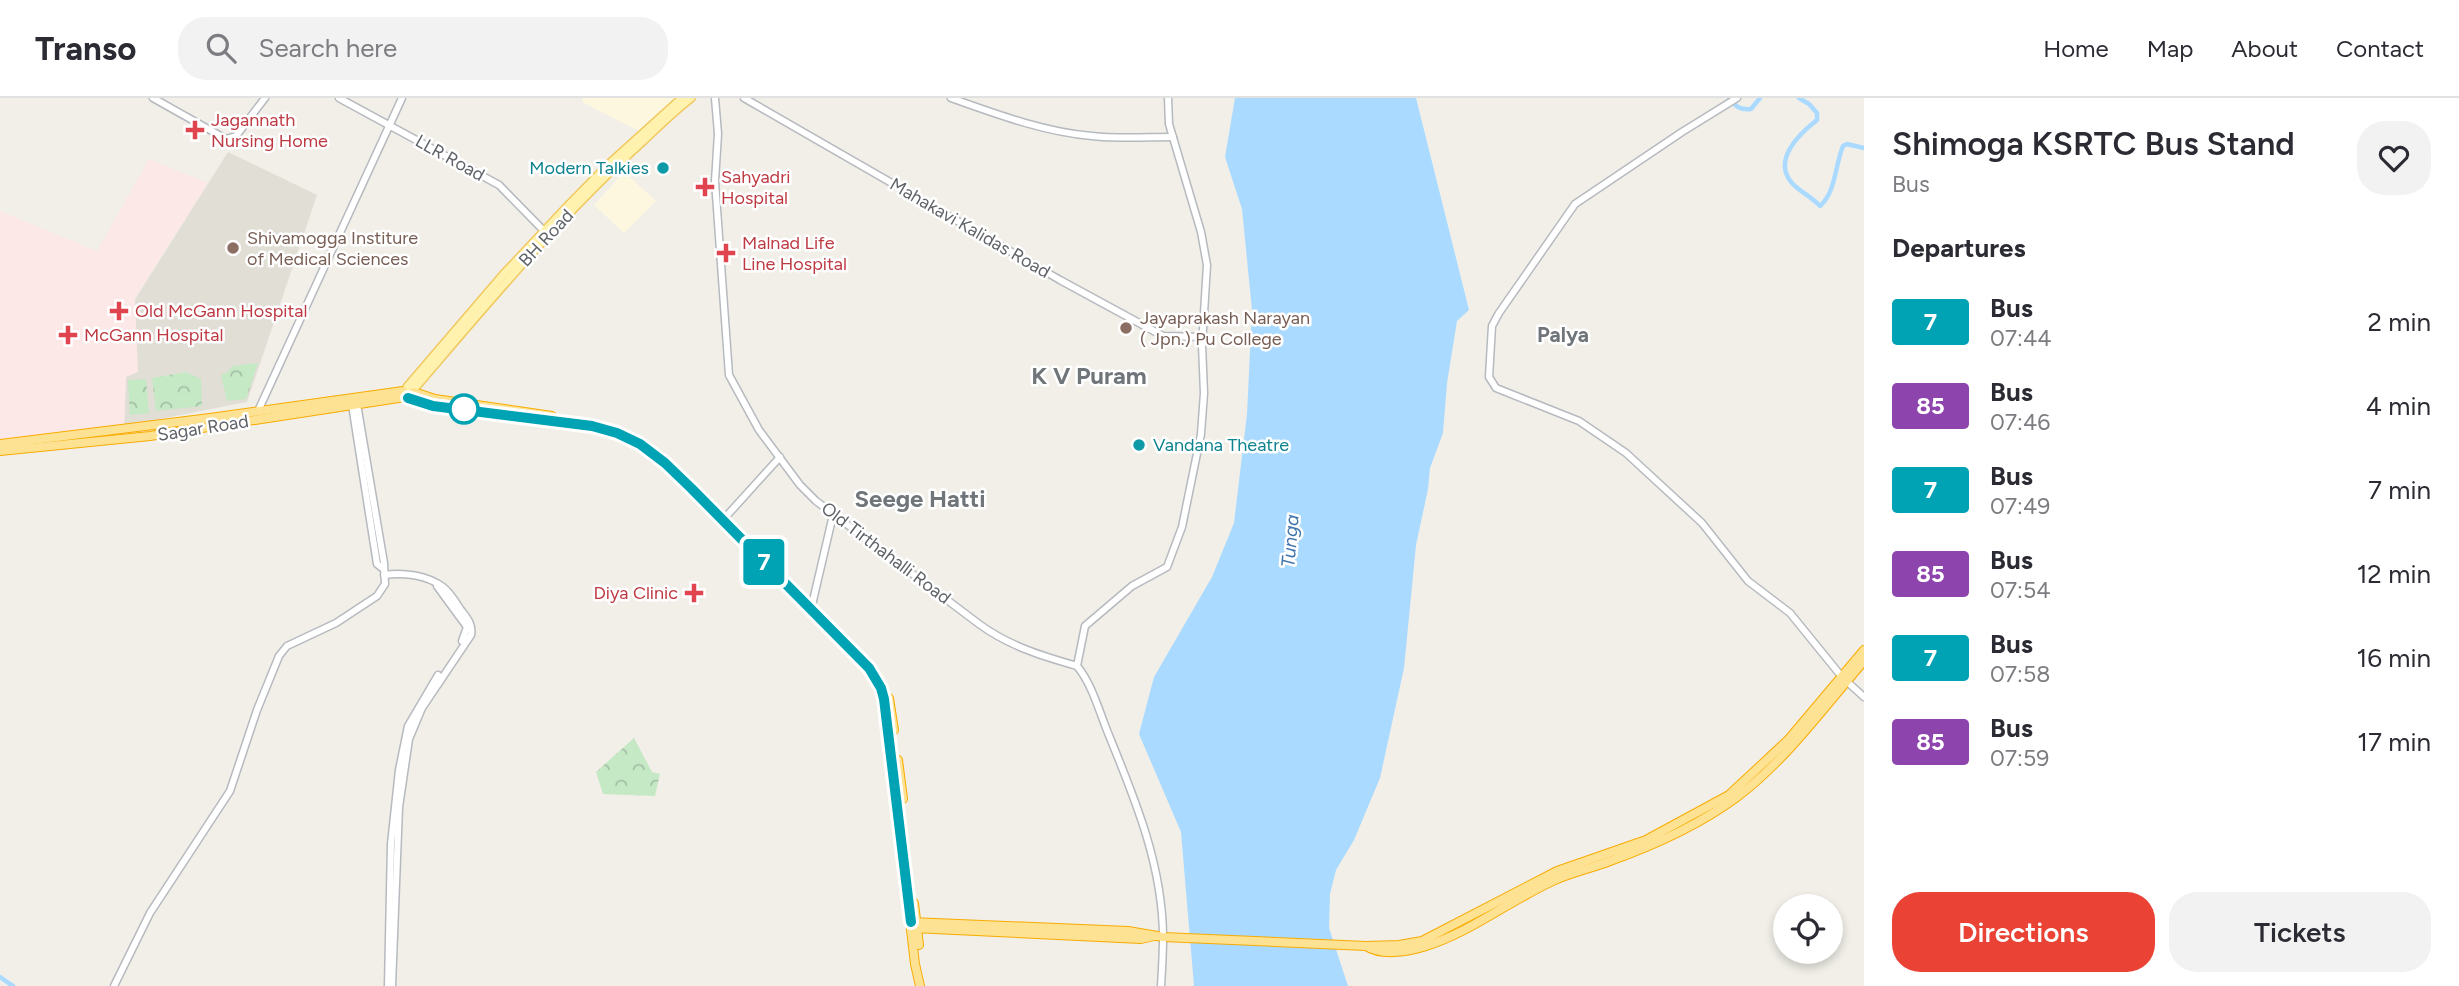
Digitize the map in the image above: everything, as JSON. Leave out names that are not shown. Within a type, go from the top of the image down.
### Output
[{"type":"highway","points":[[408,393],[617,427],[654,448],[678,469],[869,668],[881,688],[890,721],[915,910],[914,925],[919,944],[918,969]]},
{"type":"highway","points":[[408,393],[433,406],[592,426],[617,433],[640,444],[665,463],[724,519],[877,671],[886,688],[920,986]]},
{"type":"highway","name":"Sagar Road","points":[[0,444],[408,393]]},
{"type":"highway","name":"Sagar Road","points":[[0,451],[150,436],[355,405],[408,393]]},
{"type":"highway","points":[[914,925],[1128,931],[1162,936],[1361,946],[1375,951],[1407,951],[1425,946],[1473,924],[1553,881],[1614,860],[1698,823],[1765,772],[1795,741],[1864,650]]},
{"type":"highway","points":[[1844,679],[1864,661]]},
{"type":"highway","points":[[915,910],[931,925]]},
{"type":"highway","points":[[919,944],[931,925]]},
{"type":"main road","name":"BH Road","points":[[546,234],[609,164],[682,98]]},
{"type":"main road","name":"BH Road","points":[[408,393],[503,275],[613,168],[691,98]]},
{"type":"street","points":[[153,98],[226,139],[236,136],[265,98]]},
{"type":"street","name":"LLR Road","points":[[339,98],[499,185],[546,234]]},
{"type":"street","points":[[258,411],[402,98]]},
{"type":"street","name":"Old Tirthahalli Road","points":[[715,98],[718,134],[715,181],[729,375],[754,421],[800,485],[833,515],[995,636],[1030,652],[1077,666]]},
{"type":"street","name":"Mahakavi Kalidas Road","points":[[744,98],[1060,280],[1163,336],[1203,337]]},
{"type":"street","points":[[951,98],[1063,132],[1092,136],[1173,137]]},
{"type":"street","points":[[1161,986],[1162,936],[1158,886],[1146,834],[1131,788],[1089,685],[1077,666],[1085,626],[1132,586],[1167,567],[1182,527],[1201,433],[1207,265],[1201,232],[1173,137],[1168,98]]},
{"type":"street","points":[[1737,98],[1575,204],[1499,313],[1490,335],[1489,377],[1496,388],[1579,421],[1626,453],[1702,523],[1748,581],[1790,612],[1844,679],[1864,697]]},
{"type":"street","points":[[114,986],[168,882],[230,790],[257,710],[279,656],[287,646],[336,623],[377,596],[384,587],[384,563],[355,405]]},
{"type":"street","points":[[724,519],[780,457]]},
{"type":"street","points":[[812,605],[833,515]]},
{"type":"street","points":[[383,572],[424,578],[435,584],[464,622],[466,632],[417,708],[404,740],[391,844],[390,986]]},
{"type":"shaded area","points":[[583,98],[676,98],[639,131],[582,102]]},
{"type":"shaded area","name":"Shivamogga Institure of Medical Sciences","points":[[228,152],[317,195],[247,402],[124,426],[134,301]]},
{"type":"shaded area","name":"McGann Hospital","points":[[149,159],[208,183],[135,298],[138,372],[126,377],[124,426],[0,442],[0,211],[97,251]]},
{"type":"shaded area","points":[[624,172],[656,201],[624,233],[594,205]]},
{"type":"green space","points":[[258,363],[246,399],[227,401],[221,375],[228,372],[232,366]]},
{"type":"green space","points":[[186,372],[201,379],[202,406],[156,411],[152,378]]},
{"type":"green space","points":[[146,379],[149,413],[130,415],[128,380]]},
{"type":"green space","points":[[634,738],[652,772],[660,774],[655,796],[603,794],[596,772]]},
{"type":"water","name":"Tunga","points":[[1235,98],[1416,98],[1469,310],[1457,321],[1447,383],[1443,433],[1430,468],[1416,545],[1404,668],[1380,778],[1354,840],[1336,870],[1330,894],[1329,928],[1348,986],[1194,986],[1181,832],[1139,734],[1154,677],[1212,577],[1234,523],[1247,414],[1252,310],[1242,209],[1225,157]]},
{"type":"waterway","points":[[1729,98],[1738,107],[1747,109],[1751,109],[1760,98]]},
{"type":"waterway","points":[[1799,98],[1817,113],[1817,120],[1790,148],[1785,165],[1792,183],[1820,206],[1832,186],[1843,146],[1847,144],[1864,148]]},
{"type":"waterway","points":[[0,977],[13,986]]},
{"type":"bus line","name":"7","points":[[408,398],[433,406],[592,426],[628,437],[640,444],[691,488],[869,668],[876,677],[884,699],[911,922]]},
{"type":"place","name":"Jagannath Nursing Home","points":[[195,130]]},
{"type":"place","name":"Modern Talkies","points":[[663,168]]},
{"type":"place","name":"Sahyadri Hospital","points":[[705,187]]},
{"type":"place","name":"Shivamogga Institure of Medical Sciences","points":[[233,248]]},
{"type":"place","name":"Malnad Life Line Hospital","points":[[726,253]]},
{"type":"place","name":"Old McGann Hospital","points":[[119,311]]},
{"type":"place","name":"Jayaprakash Narayan ( Jpn.) Pu College","points":[[1126,328]]},
{"type":"place","name":"McGann Hospital","points":[[68,335]]},
{"type":"place","name":"Vandana Theatre","points":[[1139,445]]},
{"type":"place","name":"Diya Clinic","points":[[694,593]]},
{"type":"district","name":"Palya","points":[[1563,334]]},
{"type":"district","name":"K V Puram","points":[[1089,375]]},
{"type":"district","name":"Seege Hatti","points":[[920,498]]}]
